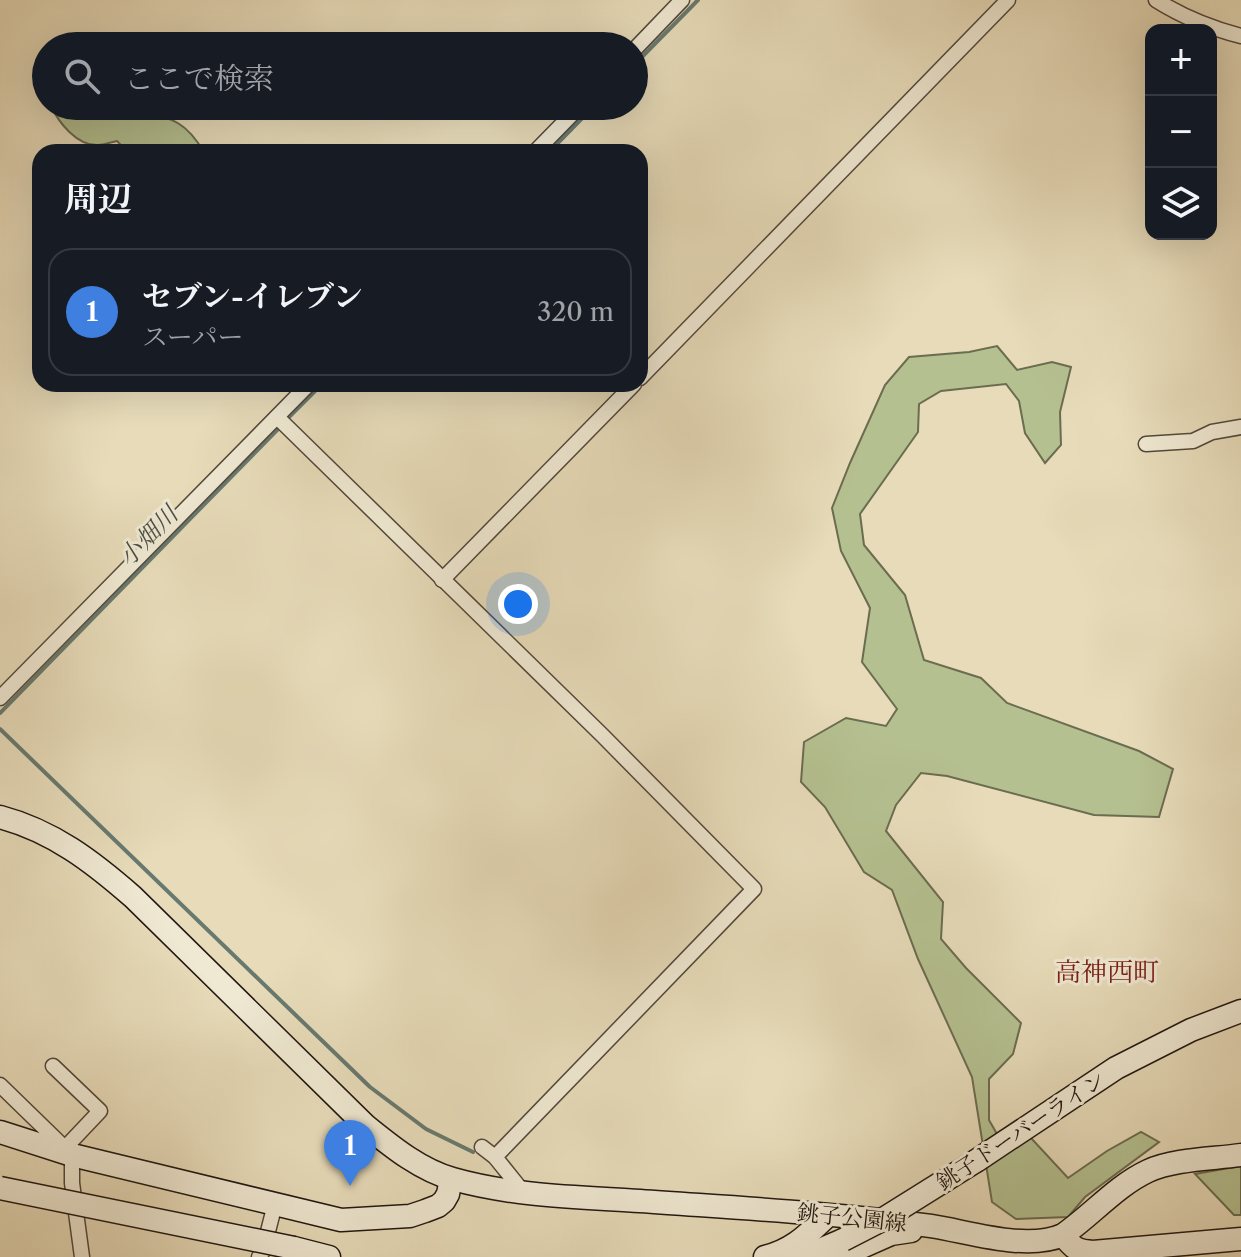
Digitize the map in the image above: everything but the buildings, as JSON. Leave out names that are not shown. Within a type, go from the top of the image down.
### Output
[{"type":"street","points":[[648,35],[682,0]]},
{"type":"street","points":[[648,370],[1008,0]]},
{"type":"street","points":[[1156,0],[1202,24],[1241,36]]},
{"type":"street","points":[[543,144],[566,120]]},
{"type":"street","points":[[0,698],[301,392]]},
{"type":"street","points":[[442,580],[626,392]]},
{"type":"street","points":[[277,417],[602,735],[754,889],[495,1157]]},
{"type":"street","points":[[1146,444],[1193,441],[1212,432],[1241,427]]},
{"type":"street","name":"銚子公園線","points":[[0,817],[19,822],[64,843],[107,874],[365,1125],[406,1156],[451,1179],[524,1194],[774,1210],[931,1226],[1014,1240],[1037,1241],[1063,1235]]},
{"type":"street","name":"銚子ドーバーライン","points":[[803,1257],[841,1249],[1116,1068],[1191,1030],[1241,1011]]},
{"type":"street","points":[[53,1066],[100,1111],[69,1152]]},
{"type":"street","points":[[0,1085],[69,1152],[82,1257]]},
{"type":"street","points":[[0,1132],[341,1220],[410,1216],[438,1206],[448,1194],[451,1179]]},
{"type":"street","points":[[482,1147],[495,1157],[524,1194]]},
{"type":"street","points":[[1241,1155],[1151,1169],[1127,1184],[1063,1235],[1073,1248],[1093,1252],[1241,1239]]},
{"type":"street","points":[[0,1188],[329,1257]]},
{"type":"street","points":[[259,1257],[275,1204]]},
{"type":"street","points":[[763,1257],[780,1239],[782,1230],[774,1210]]},
{"type":"street","points":[[763,1257],[782,1253],[794,1246],[827,1216]]},
{"type":"street","points":[[841,1249],[931,1226]]},
{"type":"green space","points":[[60,120],[171,120],[185,128],[198,144],[120,144],[117,141],[90,144],[70,132]]},
{"type":"green space","points":[[997,346],[1017,370],[1052,362],[1071,367],[1060,412],[1061,445],[1045,463],[1025,433],[1019,401],[1006,384],[941,391],[919,404],[918,432],[860,514],[864,545],[905,595],[924,660],[981,678],[1007,703],[1139,751],[1173,769],[1159,817],[1094,815],[947,776],[921,773],[896,805],[886,831],[943,902],[941,939],[1021,1023],[1013,1054],[989,1079],[989,1120],[997,1134],[1031,1138],[1068,1178],[1141,1132],[1159,1142],[1085,1197],[1068,1217],[1016,1219],[992,1202],[972,1077],[918,959],[892,890],[864,872],[825,807],[801,782],[804,742],[846,718],[886,726],[897,709],[862,662],[870,608],[841,551],[832,508],[885,385],[909,357],[969,352]]},
{"type":"green space","points":[[1241,1166],[1241,1215],[1234,1215],[1195,1174]]},
{"type":"waterway","name":"小畑川","points":[[648,51],[698,0]]},
{"type":"waterway","name":"小畑川","points":[[557,144],[580,120]]},
{"type":"waterway","name":"小畑川","points":[[287,419],[314,392]]},
{"type":"waterway","name":"小畑川","points":[[0,713],[281,426]]},
{"type":"waterway","points":[[0,729],[370,1087],[426,1129],[473,1152]]},
{"type":"place","name":"セブン-イレブン","points":[[350,1186]]},
{"type":"district","name":"高神西町","points":[[1107,972]]}]
